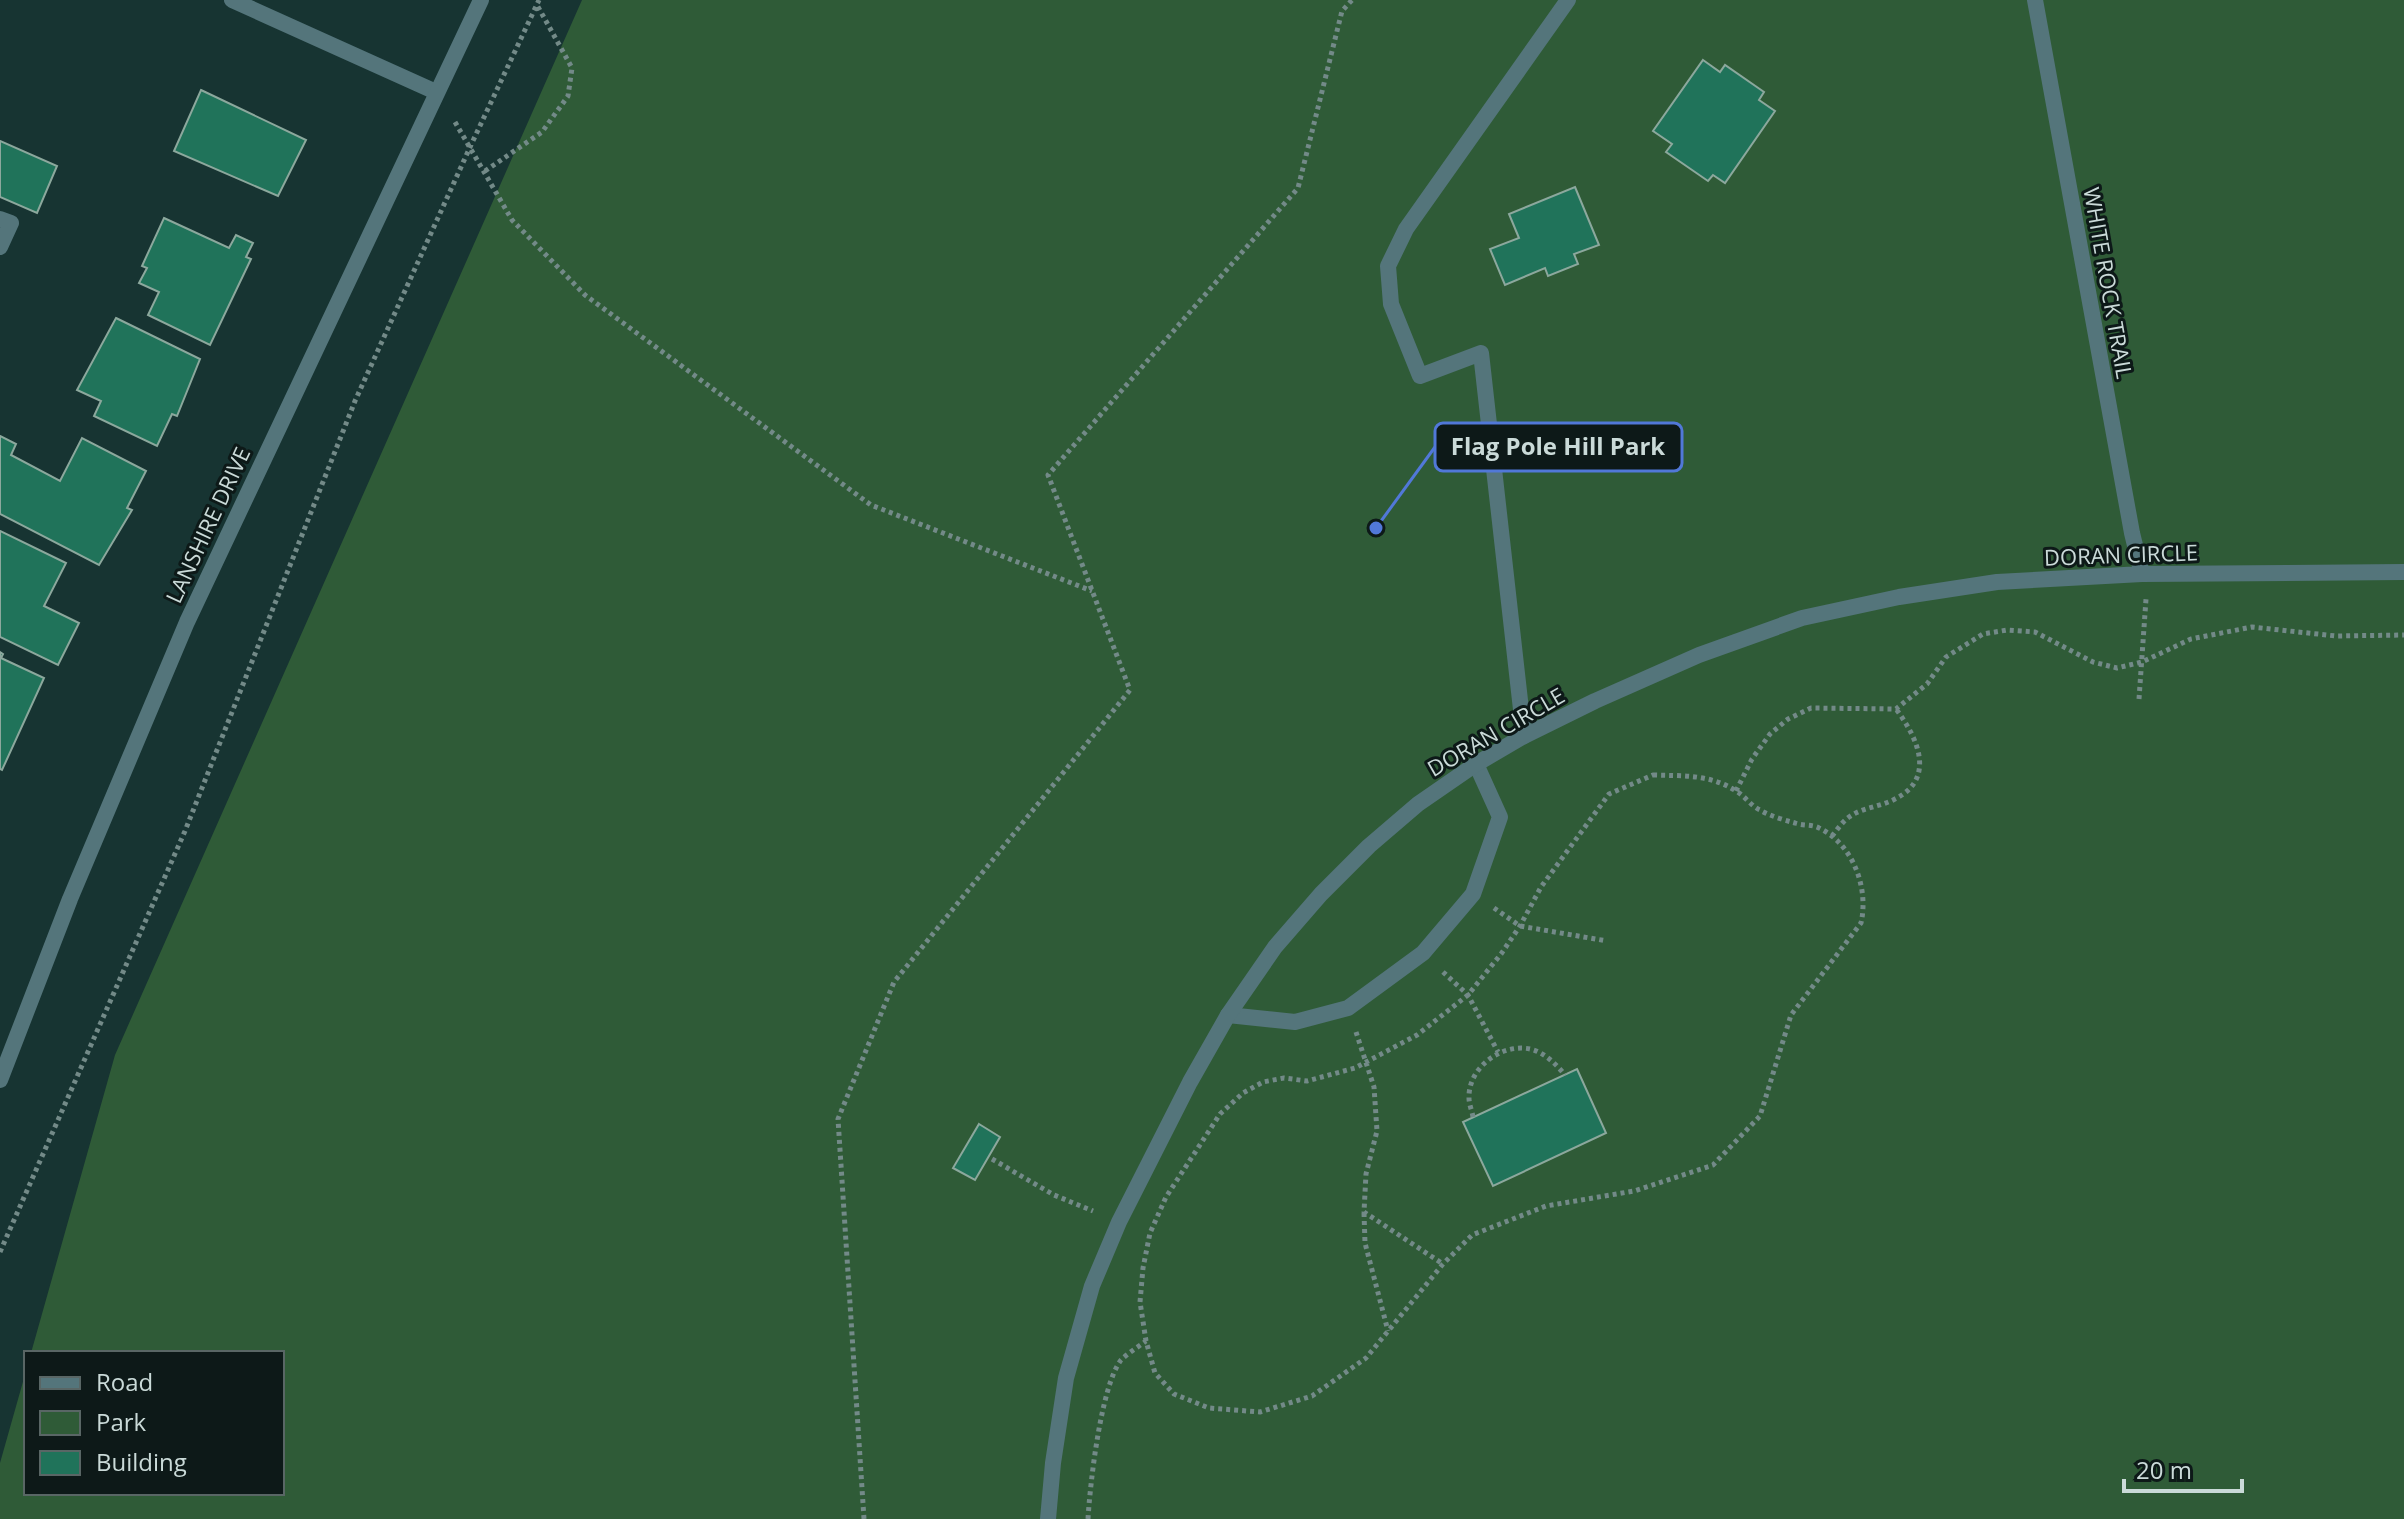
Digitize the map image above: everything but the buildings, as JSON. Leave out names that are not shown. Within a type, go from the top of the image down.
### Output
[{"type":"street","points":[[232,0],[436,92]]},
{"type":"street","name":"LANSHIRE DRIVE","points":[[0,1080],[70,899],[187,622],[481,0]]},
{"type":"street","points":[[1524,736],[1481,353],[1420,376],[1391,304],[1388,266],[1406,229],[1568,0]]},
{"type":"street","name":"WHITE ROCK TRAIL","points":[[2035,0],[2142,574]]},
{"type":"street","points":[[0,219],[11,223],[0,247]]},
{"type":"street","name":"DORAN CIRCLE","points":[[1048,1519],[1066,1378],[1092,1286],[1119,1222],[1190,1082],[1228,1015],[1275,947],[1321,894],[1369,846],[1418,804],[1524,736],[1595,701],[1699,655],[1802,618],[1899,597],[1997,582],[2142,574],[2404,572]]},
{"type":"street","points":[[1228,1015],[1295,1022],[1348,1008],[1423,953],[1473,894],[1500,817],[1476,764]]},
{"type":"path","points":[[864,1519],[838,1119],[894,982],[1130,690],[1048,475],[1298,188],[1342,11],[1352,0]]},
{"type":"path","points":[[485,171],[542,132],[568,96],[572,68],[538,2]]},
{"type":"path","points":[[0,1252],[185,831],[355,401],[538,2]]},
{"type":"path","points":[[436,92],[471,145],[512,220],[585,295],[871,505],[1093,591]]},
{"type":"path","points":[[2139,699],[2146,597],[2142,574]]},
{"type":"path","points":[[1736,791],[1752,759],[1770,734],[1788,719],[1811,708],[1896,709],[1927,684],[1946,657],[1983,634],[2007,630],[2035,632],[2093,662],[2117,668],[2142,662],[2191,639],[2252,627],[2336,636],[2404,635]]},
{"type":"path","points":[[1832,836],[1847,818],[1893,800],[1911,789],[1918,771],[1919,749],[1911,728],[1896,709]]},
{"type":"path","points":[[1653,775],[1704,776],[1736,791],[1759,810],[1797,824],[1817,826],[1832,836],[1849,854],[1858,875],[1864,908],[1861,923],[1791,1015],[1760,1116],[1713,1165],[1634,1191],[1546,1206],[1472,1235],[1443,1264],[1366,1358],[1312,1396],[1260,1412],[1209,1408],[1174,1394],[1155,1373],[1146,1341],[1140,1302],[1143,1268],[1150,1233],[1166,1197],[1220,1114],[1243,1093],[1263,1082],[1284,1078],[1307,1081],[1367,1062],[1417,1035],[1468,995],[1501,954],[1541,887],[1609,794],[1653,775]]},
{"type":"path","points":[[1520,926],[1607,941]]},
{"type":"path","points":[[1468,995],[1498,1052]]},
{"type":"path","points":[[1473,1117],[1469,1097],[1474,1077],[1498,1052],[1531,1049],[1555,1063],[1565,1075]]},
{"type":"path","points":[[1367,1062],[1374,1087],[1377,1131],[1366,1174],[1365,1243],[1388,1331]]},
{"type":"path","points":[[992,1159],[1054,1195],[1150,1233]]},
{"type":"path","points":[[1364,1212],[1443,1264]]},
{"type":"path","points":[[1088,1519],[1091,1478],[1110,1382],[1122,1360],[1146,1341]]},
{"type":"green space","points":[[582,0],[2404,0],[2404,1519],[0,1519],[0,1463],[24,1378],[24,1495],[284,1495],[284,1351],[32,1351],[115,1055]]},
{"type":"place","name":"Flag Pole Hill Park","points":[[1376,528]]}]
